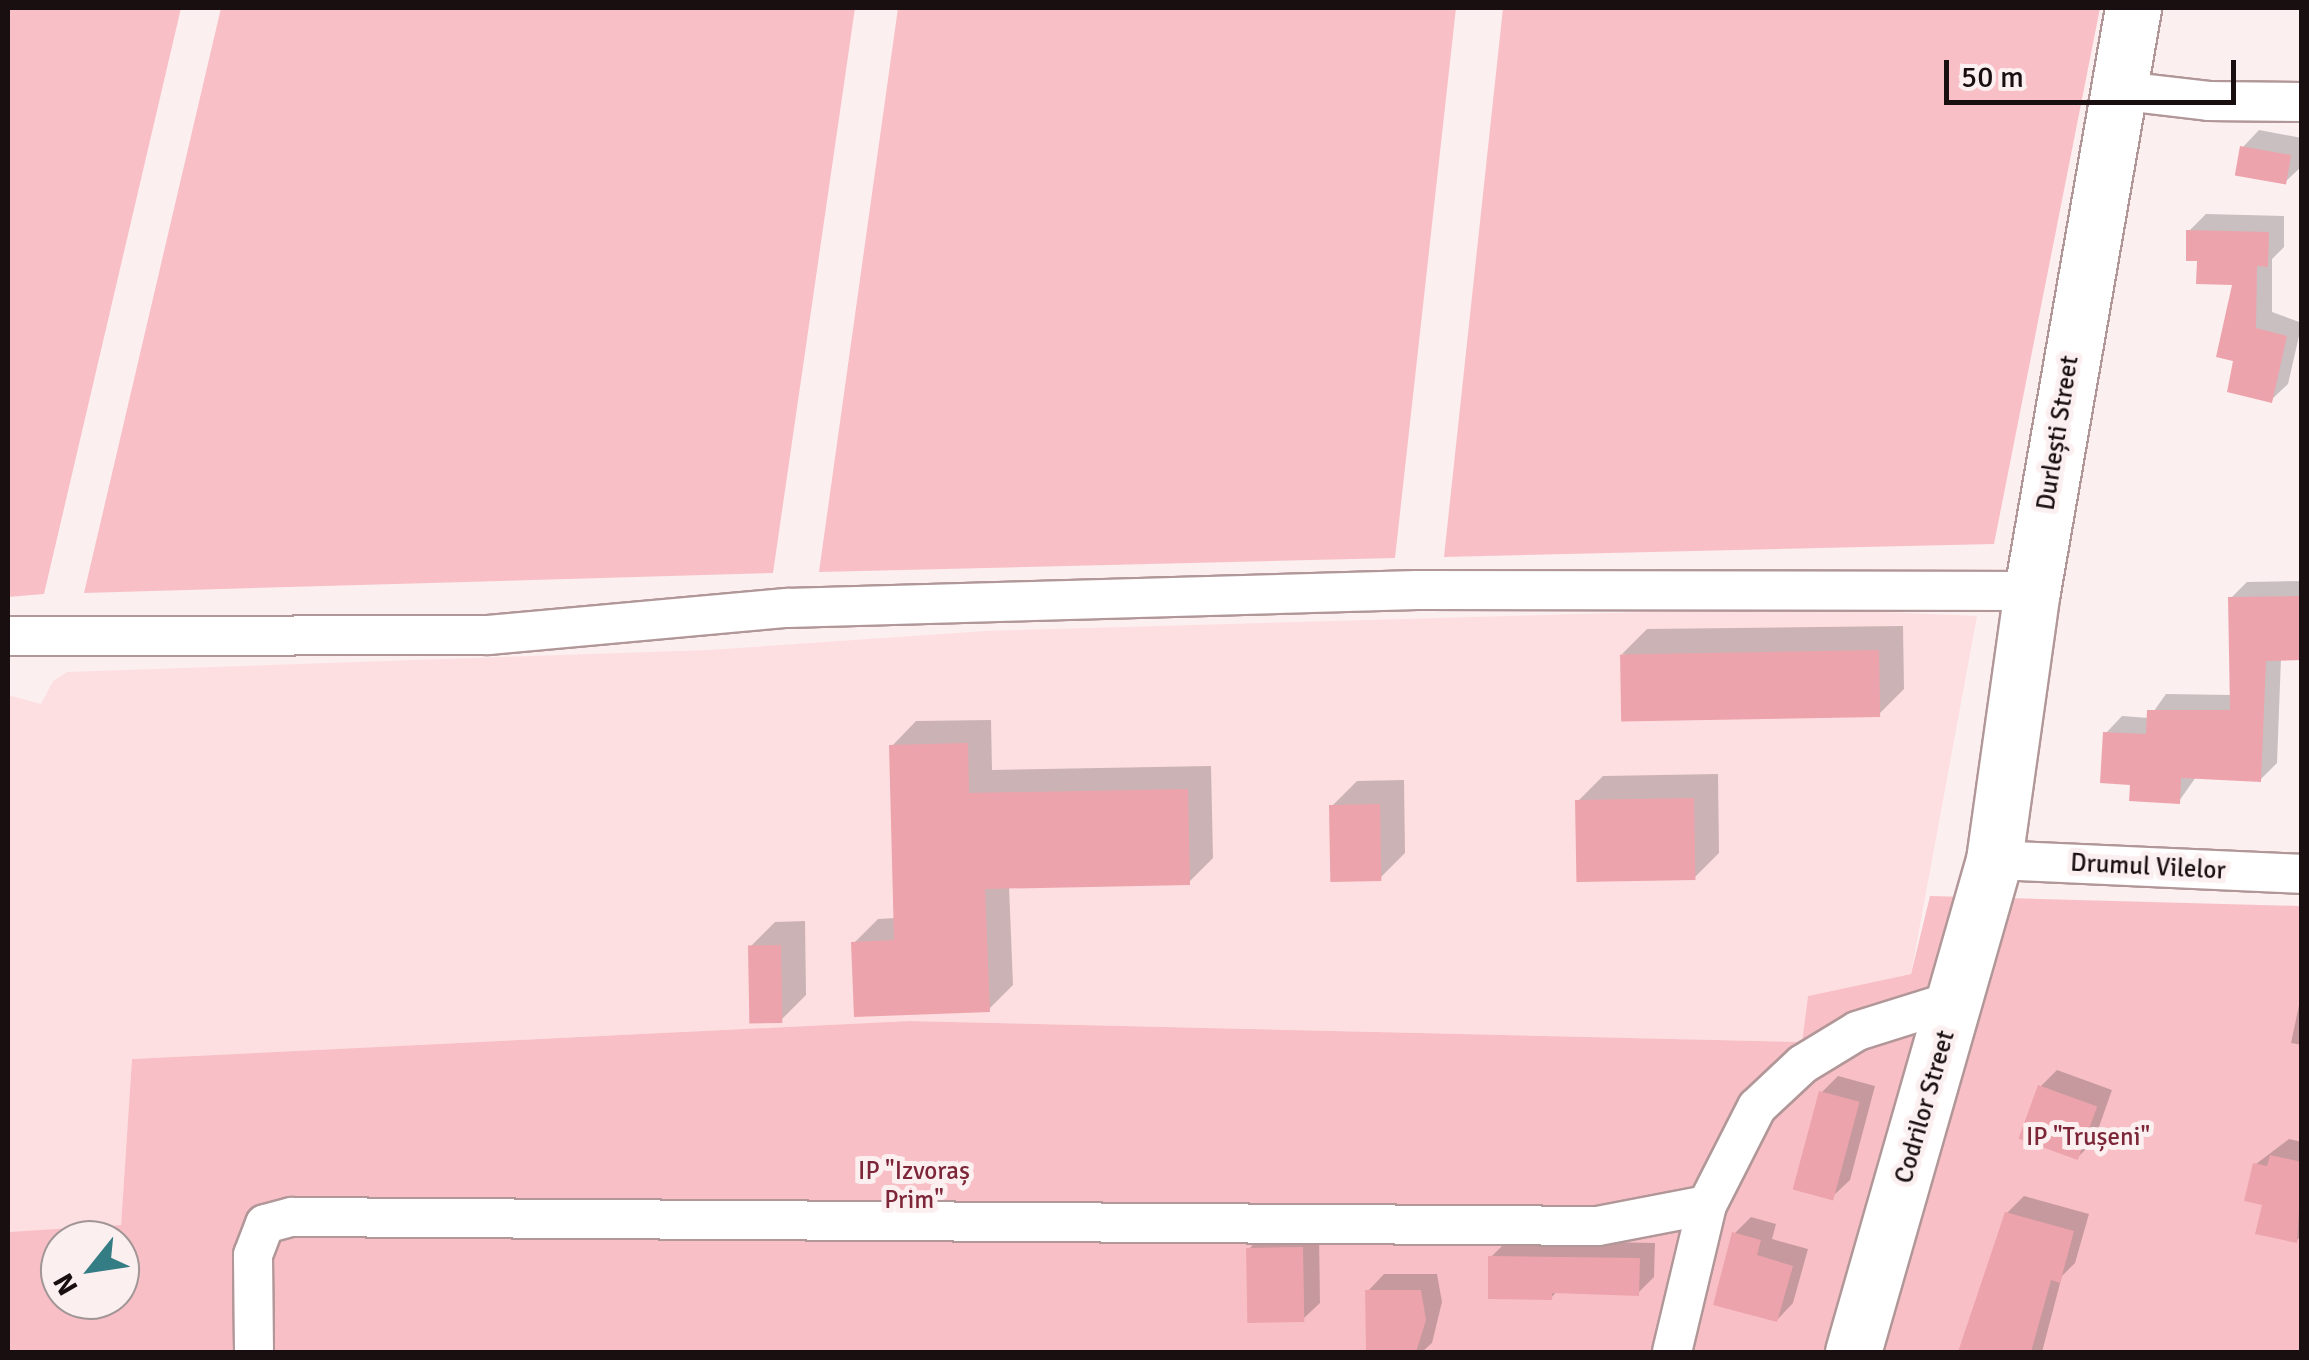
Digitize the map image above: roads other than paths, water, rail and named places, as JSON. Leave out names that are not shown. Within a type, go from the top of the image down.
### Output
[{"type":"street","name":"Durlești Street","points":[[1994,860],[2032,591],[2115,90],[2133,8]]},
{"type":"street","points":[[2115,90],[2208,101],[2302,102]]},
{"type":"street","points":[[8,636],[488,635],[786,608],[1417,590],[2032,591]]},
{"type":"street","name":"Drumul Vilelor","points":[[1994,860],[2302,874]]},
{"type":"street","name":"Codrilor Street","points":[[1853,1352],[1994,860]]},
{"type":"street","points":[[1672,1352],[1706,1205],[1736,1137],[1757,1107],[1803,1064],[1857,1031],[1956,1000]]},
{"type":"street","points":[[254,1352],[253,1255],[264,1224],[292,1217],[1598,1226],[1706,1205]]},
{"type":"park label","name":"IP \"Trușeni\"","points":[[2088,1137]]},
{"type":"park label","name":"IP \"Izvoraș Prim\"","points":[[914,1186]]}]
